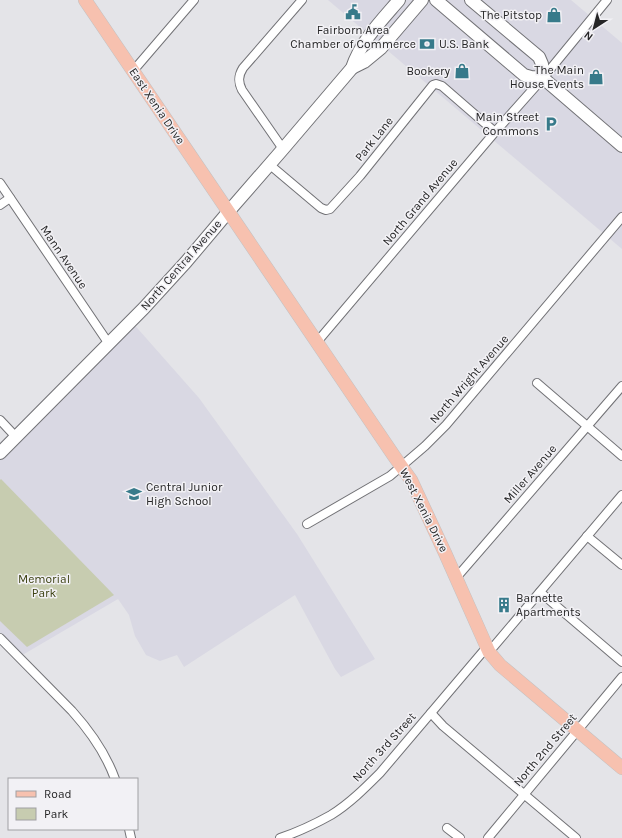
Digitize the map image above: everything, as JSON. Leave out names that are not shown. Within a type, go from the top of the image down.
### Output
[{"type":"main road","name":"East Xenia Drive","points":[[85,0],[229,211]]},
{"type":"main road","name":"West Xenia Drive","points":[[229,211],[411,480],[488,650],[500,665],[622,768]]},
{"type":"street","points":[[133,71],[194,0]]},
{"type":"street","points":[[283,149],[242,90],[239,84],[239,76],[243,68],[302,0]]},
{"type":"street","name":"North Central Avenue","points":[[0,453],[109,344],[176,273],[352,68],[356,56],[369,35],[399,0]]},
{"type":"street","name":"North Central Avenue","points":[[352,68],[364,62],[381,48],[422,0]]},
{"type":"street","points":[[436,0],[524,75],[543,78],[622,146]]},
{"type":"street","points":[[471,0],[539,57],[542,64],[543,78]]},
{"type":"street","name":"North Grand Avenue","points":[[317,342],[495,132],[543,78],[607,0]]},
{"type":"street","name":"Park Lane","points":[[270,165],[321,208],[326,210],[330,208],[360,176],[430,89],[436,84],[442,86],[495,132]]},
{"type":"street","name":"Mann Avenue","points":[[0,183],[109,344]]},
{"type":"street","points":[[0,205],[10,198]]},
{"type":"street","name":"North Wright Avenue","points":[[307,524],[390,476],[425,446],[446,425],[622,217]]},
{"type":"street","points":[[536,383],[622,456]]},
{"type":"street","name":"Miller Avenue","points":[[456,578],[622,386]]},
{"type":"street","points":[[0,420],[16,437]]},
{"type":"street","name":"North 3rd Street","points":[[280,838],[306,828],[331,814],[362,791],[380,773],[431,713],[540,592],[622,495]]},
{"type":"street","points":[[587,536],[622,565]]},
{"type":"street","points":[[540,592],[622,662]]},
{"type":"street","points":[[0,638],[82,723],[100,748],[115,778]]},
{"type":"street","name":"North 2nd Street","points":[[488,838],[622,677]]},
{"type":"street","points":[[431,713],[443,726],[576,838]]},
{"type":"street","points":[[447,828],[460,838]]},
{"type":"shaded area","points":[[328,0],[571,0],[622,43],[622,249]]},
{"type":"shaded area","name":"Central Junior High School","points":[[131,321],[199,398],[297,534],[375,659],[341,677],[335,669],[295,595],[184,667],[177,655],[160,661],[146,655],[135,636],[129,615],[118,599],[19,657],[0,638],[0,453]]},
{"type":"green space","name":"Memorial Park","points":[[1,479],[114,595],[27,647],[0,621]]},
{"type":"place","name":"Fairborn Area Chamber of Commerce","points":[[353,12]]},
{"type":"place","name":"The Pitstop","points":[[554,15]]},
{"type":"place","name":"U.S. Bank","points":[[427,44]]},
{"type":"place","name":"Bookery","points":[[462,71]]},
{"type":"place","name":"The Main House Events","points":[[596,77]]},
{"type":"place","name":"Main Street Commons","points":[[551,124]]},
{"type":"place","name":"Central Junior High School","points":[[134,494]]},
{"type":"place","name":"Barnette Apartments","points":[[504,605]]}]
